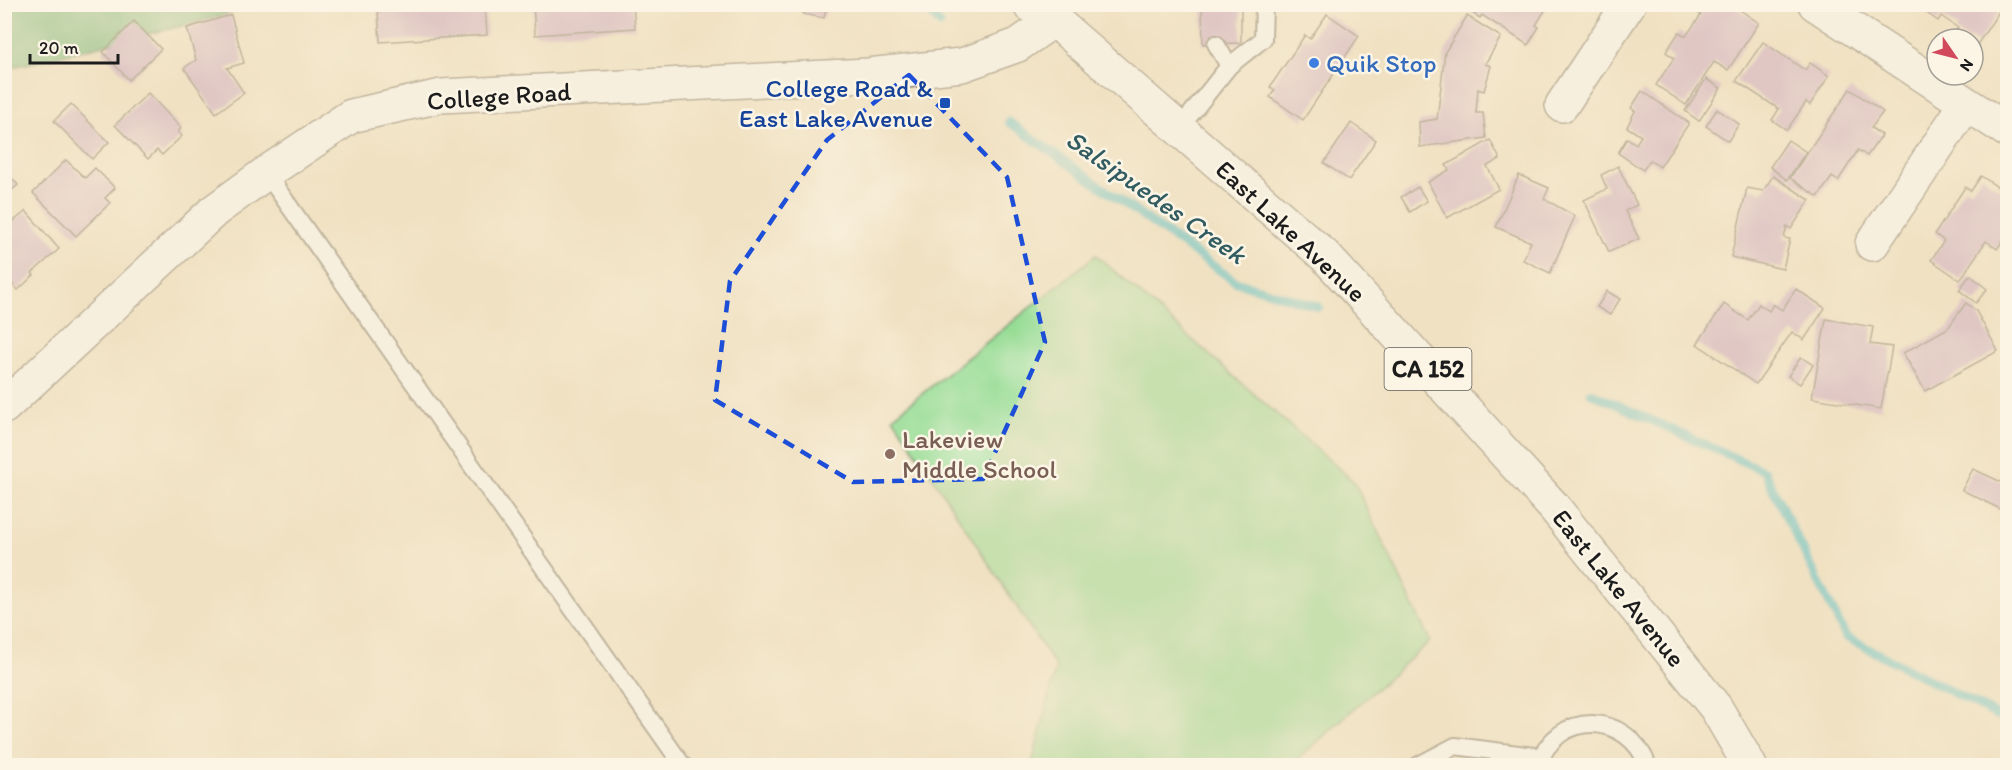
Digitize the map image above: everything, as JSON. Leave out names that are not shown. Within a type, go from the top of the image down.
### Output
[{"type":"street","points":[[1562,105],[1629,4]]},
{"type":"street","points":[[1815,4],[2007,131]]},
{"type":"street","name":"East Lake Avenue","points":[[1052,10],[1179,129],[1325,256],[1554,506],[1716,708],[1750,765]]},
{"type":"street","name":"College Road","points":[[4,406],[214,211],[351,116],[441,96],[868,75],[962,65],[1018,45],[1052,10]]},
{"type":"street","points":[[1872,244],[1966,104]]},
{"type":"lane","points":[[1179,129],[1229,66],[1263,39],[1264,4]]},
{"type":"lane","points":[[1216,44],[1229,66]]},
{"type":"lane","points":[[266,173],[683,765]]},
{"type":"lane","points":[[1417,765],[1455,746],[1540,761],[1548,746],[1562,733],[1580,725],[1598,723],[1617,728],[1632,738],[1643,752],[1648,765]]},
{"type":"highlighted area","points":[[909,75],[1007,177],[1045,342],[983,479],[853,482],[715,400],[730,281],[827,140]]},
{"type":"green space","points":[[4,5],[254,5],[218,17],[5,69]]},
{"type":"green space","points":[[1096,255],[1354,482],[1430,641],[1291,765],[1032,765],[1056,667],[893,417]]},
{"type":"building","points":[[485,4],[487,35],[380,42],[378,11]]},
{"type":"building","points":[[533,4],[633,4],[635,28],[535,35]]},
{"type":"building","points":[[1202,4],[1241,4],[1241,43],[1203,44]]},
{"type":"building","points":[[1458,4],[1549,4],[1536,25],[1539,27],[1528,45],[1482,15],[1480,18]]},
{"type":"building","points":[[1695,4],[1731,4],[1759,23],[1728,70],[1714,62],[1686,105],[1656,85],[1674,58],[1666,52],[1679,32],[1686,36],[1701,15],[1692,9]]},
{"type":"building","points":[[1914,4],[2004,4],[1985,33],[1985,27],[1957,27],[1941,16],[1938,21]]},
{"type":"building","points":[[805,5],[827,5],[824,18],[803,14]]},
{"type":"building","name":"Quik Stop","points":[[1327,14],[1359,36],[1303,120],[1270,97],[1275,90],[1270,87],[1305,35],[1310,39]]},
{"type":"building","points":[[231,15],[244,63],[227,68],[244,93],[216,113],[184,68],[196,60],[187,28]]},
{"type":"building","points":[[1467,16],[1501,37],[1485,64],[1491,66],[1484,91],[1478,89],[1476,113],[1483,113],[1486,138],[1420,147],[1419,122],[1437,119],[1445,52]]},
{"type":"building","points":[[134,21],[161,49],[129,80],[103,52]]},
{"type":"building","points":[[1763,42],[1805,70],[1810,63],[1829,76],[1810,105],[1806,102],[1787,130],[1772,120],[1779,109],[1736,81]]},
{"type":"building","points":[[1706,79],[1721,88],[1699,121],[1685,111]]},
{"type":"building","points":[[1850,89],[1883,112],[1871,128],[1882,135],[1867,156],[1858,150],[1838,181],[1832,177],[1818,197],[1790,178]]},
{"type":"building","points":[[1642,91],[1689,123],[1660,167],[1650,160],[1643,170],[1618,153],[1627,138],[1636,144],[1641,136],[1627,127],[1635,111],[1631,108]]},
{"type":"building","points":[[148,93],[181,128],[178,132],[182,136],[162,155],[157,150],[148,159],[115,125]]},
{"type":"building","points":[[71,104],[109,142],[92,159],[54,121]]},
{"type":"building","points":[[1717,109],[1739,124],[1728,141],[1706,126]]},
{"type":"building","points":[[1351,123],[1376,140],[1349,180],[1324,163]]},
{"type":"building","points":[[1490,140],[1500,159],[1487,166],[1499,189],[1447,218],[1428,182],[1449,170],[1446,165]]},
{"type":"building","points":[[1788,140],[1806,152],[1787,180],[1770,167]]},
{"type":"building","points":[[66,160],[85,178],[95,168],[115,188],[105,198],[110,203],[76,236],[33,193]]},
{"type":"building","points":[[1618,166],[1637,205],[1625,211],[1639,239],[1609,252],[1584,200],[1607,189],[1601,175]]},
{"type":"building","points":[[4,170],[18,185],[4,197]]},
{"type":"building","points":[[1519,175],[1549,188],[1544,199],[1575,216],[1550,273],[1523,260],[1531,242],[1496,227]]},
{"type":"building","points":[[1773,176],[1810,200],[1791,229],[1787,226],[1784,238],[1790,239],[1783,269],[1731,257],[1747,188],[1763,191]]},
{"type":"building","points":[[1981,176],[2008,194],[2008,233],[1997,249],[1986,241],[1960,280],[1931,260],[1944,241],[1935,234],[1965,187],[1971,191]]},
{"type":"building","points":[[1418,187],[1427,201],[1410,212],[1401,197]]},
{"type":"building","points":[[26,211],[59,249],[32,273],[34,275],[18,290],[4,275],[4,215],[7,213],[14,221]]},
{"type":"building","points":[[1970,275],[1987,289],[1976,303],[1959,290]]},
{"type":"building","points":[[1796,289],[1825,308],[1804,340],[1792,332],[1756,384],[1697,344],[1724,304],[1748,320],[1759,304],[1769,311],[1773,304],[1782,310]]},
{"type":"building","points":[[1607,291],[1620,299],[1610,315],[1597,307]]},
{"type":"building","points":[[1966,303],[1976,311],[1998,351],[1925,391],[1903,353],[1948,328]]},
{"type":"building","points":[[1826,319],[1873,327],[1870,344],[1892,347],[1881,409],[1812,398]]},
{"type":"building","points":[[1801,357],[1813,365],[1800,384],[1788,376]]},
{"type":"building","points":[[1973,469],[2008,485],[2008,513],[1962,490]]},
{"type":"waterway","name":"Salsipuedes Creek","points":[[924,4],[940,24]]},
{"type":"waterway","name":"Salsipuedes Creek","points":[[1009,122],[1236,282],[1319,307]]},
{"type":"waterway","name":"Salsipuedes Creek","points":[[1591,393],[1764,471],[1846,637],[2008,721]]},
{"type":"place","name":"Quik Stop","points":[[1314,63]]},
{"type":"place","name":"College Road & East Lake Avenue","points":[[945,103]]},
{"type":"place","name":"Lakeview Middle School","points":[[890,454]]}]
